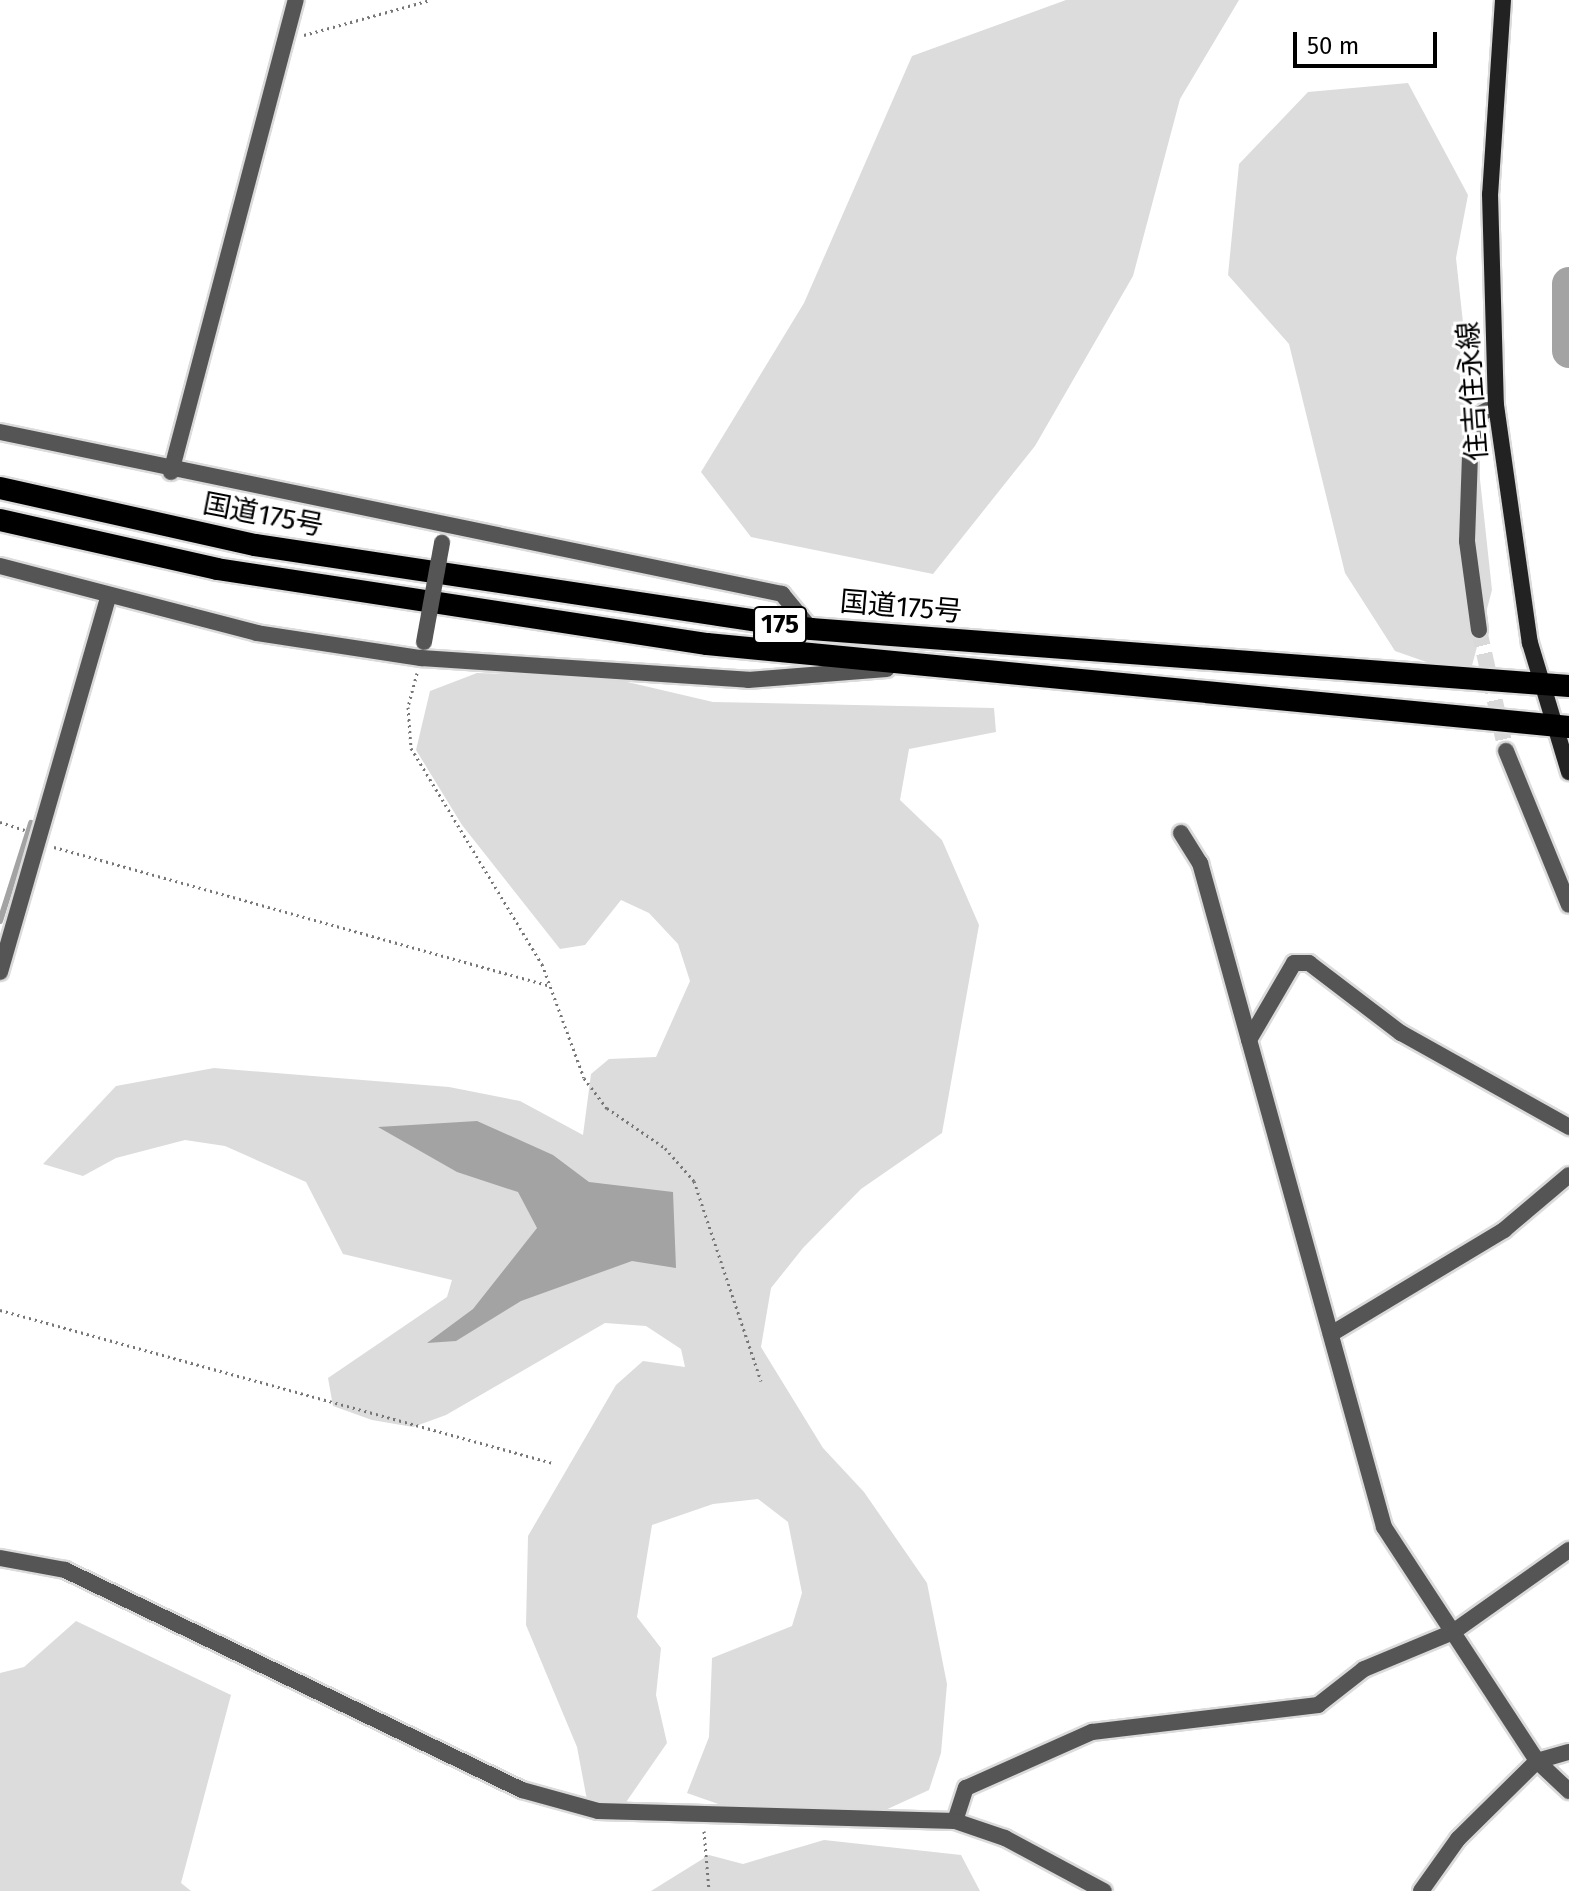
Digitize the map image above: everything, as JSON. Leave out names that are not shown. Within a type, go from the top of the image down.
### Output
[{"type":"highway","name":"国道175号","points":[[0,488],[255,545],[811,629],[1569,686]]},
{"type":"highway","name":"国道175号","points":[[0,520],[217,569],[454,607],[923,666],[1562,726]]},
{"type":"main road","name":"住吉住永線","points":[[1503,0],[1490,194],[1496,405],[1530,643],[1543,686],[1562,726],[1569,772]]},
{"type":"street","points":[[171,472],[296,0]]},
{"type":"street","points":[[1479,630],[1467,541],[1470,455],[1480,414],[1496,405]]},
{"type":"street","points":[[0,432],[171,472],[782,594],[811,629]]},
{"type":"street","points":[[423,650],[447,526]]},
{"type":"street","points":[[0,566],[108,597],[257,633],[748,680],[923,666]]},
{"type":"street","points":[[0,972],[108,597]]},
{"type":"street","points":[[1506,751],[1569,905]]},
{"type":"street","points":[[1181,833],[1200,863],[1384,1527],[1537,1761],[1569,1791]]},
{"type":"street","points":[[1249,1040],[1294,963],[1309,963],[1401,1033],[1569,1127]]},
{"type":"street","points":[[1331,1334],[1504,1230],[1569,1175]]},
{"type":"street","points":[[955,1821],[966,1788],[1092,1732],[1318,1705],[1364,1669],[1453,1632],[1569,1550]]},
{"type":"street","points":[[0,1558],[65,1570],[522,1790],[598,1811],[703,1818],[955,1821],[1005,1838],[1104,1891]]},
{"type":"street","points":[[1421,1891],[1458,1839],[1537,1761],[1569,1752]]},
{"type":"path","points":[[284,39],[430,0]]},
{"type":"path","points":[[423,650],[408,707],[411,748],[482,872],[518,918],[551,986],[584,1078],[607,1108],[665,1148],[694,1181],[761,1381]]},
{"type":"path","points":[[0,822],[38,838],[551,986]]},
{"type":"path","points":[[0,1310],[553,1463]]},
{"type":"path","points":[[703,1818],[709,1891]]},
{"type":"shaded area","points":[[1066,0],[1239,0],[1180,99],[1133,276],[1035,446],[933,574],[751,537],[701,472],[804,303],[912,56]]},
{"type":"shaded area","points":[[1408,83],[1468,195],[1456,258],[1492,590],[1469,677],[1395,651],[1345,573],[1289,344],[1228,275],[1239,164],[1308,92]]},
{"type":"shaded area","points":[[477,673],[606,677],[713,702],[994,708],[996,732],[909,749],[900,800],[942,840],[979,925],[942,1133],[861,1189],[803,1248],[771,1288],[761,1347],[823,1448],[864,1492],[927,1583],[947,1684],[941,1753],[929,1790],[881,1812],[741,1812],[687,1793],[709,1737],[712,1658],[792,1626],[802,1593],[788,1522],[758,1499],[713,1504],[652,1525],[637,1617],[661,1648],[656,1695],[667,1743],[622,1808],[587,1800],[577,1747],[526,1625],[528,1536],[616,1385],[643,1361],[685,1367],[681,1349],[646,1326],[605,1323],[446,1415],[413,1427],[372,1420],[333,1406],[328,1378],[447,1297],[452,1280],[343,1254],[306,1182],[225,1146],[185,1140],[116,1158],[83,1176],[43,1164],[116,1086],[214,1068],[449,1087],[520,1101],[583,1135],[591,1074],[609,1059],[656,1057],[690,981],[678,944],[649,913],[621,900],[585,945],[560,949],[462,825],[416,750],[430,691]]},
{"type":"shaded area","points":[[477,1121],[553,1155],[589,1182],[673,1192],[676,1268],[632,1261],[521,1301],[456,1341],[427,1343],[473,1309],[537,1228],[518,1192],[457,1172],[378,1127]]},
{"type":"shaded area","points":[[76,1621],[231,1695],[181,1883],[191,1891],[0,1891],[0,1673],[24,1667]]},
{"type":"shaded area","points":[[824,1840],[961,1855],[980,1891],[651,1891],[709,1855],[743,1864]]},
{"type":"waterway","points":[[1569,284],[1569,351]]},
{"type":"waterway","points":[[0,921],[31,823]]},
{"type":"tunnel","points":[[1479,630],[1506,751]]}]
